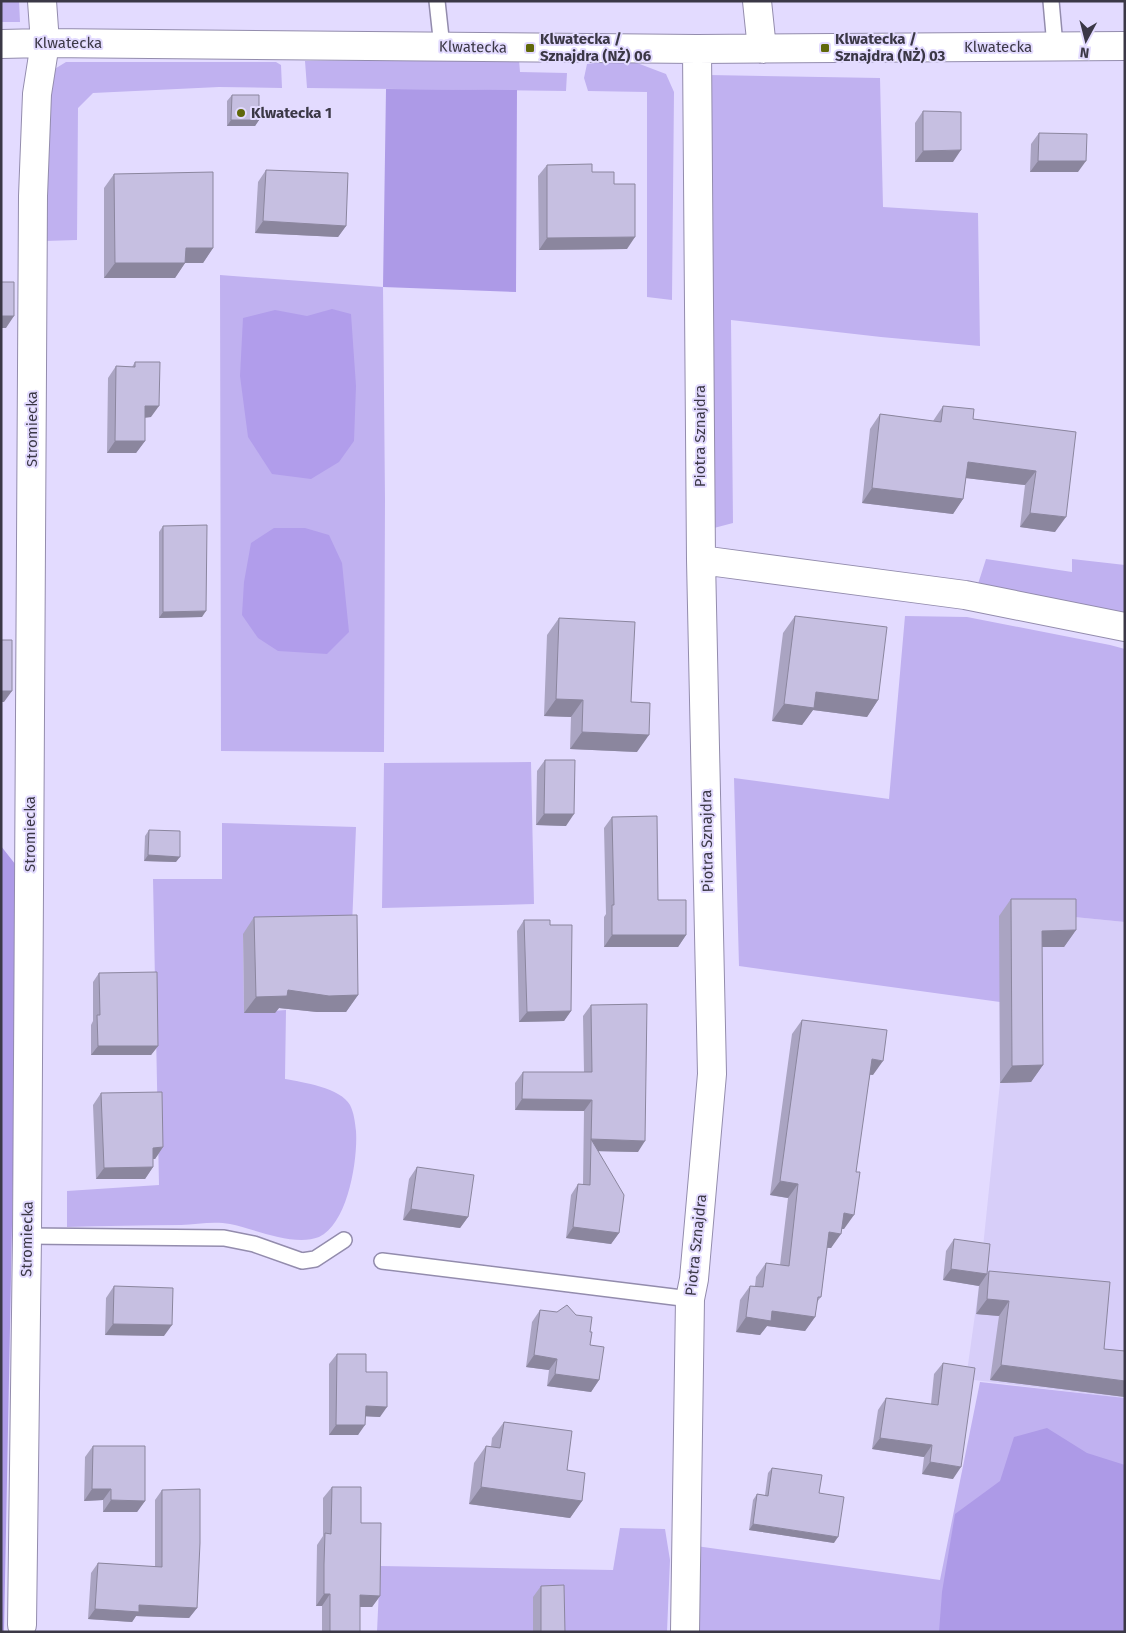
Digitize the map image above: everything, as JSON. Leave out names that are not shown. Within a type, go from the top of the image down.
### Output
[{"type":"street","name":"Stromiecka","points":[[22,1625],[28,1236],[32,196],[37,94],[45,43],[42,1]]},
{"type":"street","points":[[757,1],[762,49]]},
{"type":"street","name":"Klwatecka","points":[[1,44],[697,49],[1125,46]]},
{"type":"street","name":"Piotra Sznajdra","points":[[685,1632],[690,1299],[694,1279],[712,1074],[701,560],[697,49]]},
{"type":"street","points":[[701,560],[965,595],[1125,627]]},
{"type":"lane","points":[[437,1],[442,47]]},
{"type":"lane","points":[[1051,1],[1055,46]]},
{"type":"lane","points":[[28,1236],[224,1238],[254,1244],[302,1260],[315,1259],[344,1240]]},
{"type":"lane","points":[[382,1261],[690,1299]]},
{"type":"shaded area","points":[[1,1],[19,1],[20,22],[1,22]]},
{"type":"shaded area","points":[[519,60],[520,72],[567,73],[566,91],[307,88],[305,61]]},
{"type":"shaded area","points":[[619,60],[637,63],[666,74],[674,92],[672,300],[647,297],[647,92],[588,91],[584,78],[587,64]]},
{"type":"shaded area","points":[[66,62],[276,62],[281,65],[282,88],[219,87],[93,93],[78,108],[77,240],[45,241],[48,114],[53,70]]},
{"type":"shaded area","points":[[709,75],[880,78],[883,207],[978,213],[980,346],[731,320],[733,523],[714,528]]},
{"type":"shaded area","points":[[386,89],[517,90],[516,292],[383,287]]},
{"type":"shaded area","points":[[220,275],[383,287],[385,500],[384,752],[221,751]]},
{"type":"shaded area","points":[[332,309],[351,314],[356,386],[354,441],[339,462],[311,479],[272,474],[248,437],[240,376],[243,318],[275,310],[307,316]]},
{"type":"shaded area","points":[[274,528],[305,528],[329,535],[342,563],[349,632],[327,654],[278,651],[258,638],[242,615],[244,582],[251,543]]},
{"type":"shaded area","points":[[986,559],[1072,572],[1072,559],[1125,565],[1125,614],[978,584]]},
{"type":"shaded area","points":[[905,616],[967,617],[1125,649],[1125,922],[1064,916],[1000,1002],[739,966],[734,778],[889,799]]},
{"type":"shaded area","points":[[531,762],[534,904],[382,908],[384,763]]},
{"type":"shaded area","points":[[222,823],[356,827],[352,926],[243,934],[244,1013],[286,1010],[285,1079],[330,1090],[345,1099],[350,1105],[354,1118],[356,1143],[353,1173],[344,1205],[329,1230],[319,1237],[309,1240],[286,1239],[230,1224],[218,1223],[67,1227],[67,1191],[159,1185],[153,879],[222,879]]},
{"type":"shaded area","points":[[1,846],[19,869],[4,1632],[1,1632]]},
{"type":"shaded area","points":[[999,916],[1064,916],[1125,922],[1125,1398],[966,1379],[979,1286],[1000,1083]]},
{"type":"shaded area","points":[[980,1382],[1125,1398],[1125,1632],[698,1632],[696,1546],[940,1580]]},
{"type":"shaded area","points":[[1047,1428],[1087,1453],[1125,1465],[1125,1632],[939,1632],[942,1592],[955,1514],[1000,1481],[1014,1437]]},
{"type":"shaded area","points":[[620,1528],[665,1529],[670,1560],[667,1632],[377,1632],[380,1566],[613,1570]]},
{"type":"building","name":"Klwatecka 1","points":[[232,95],[259,95],[259,120],[231,120]]},
{"type":"building","points":[[923,111],[961,112],[961,150],[923,151]]},
{"type":"building","points":[[1039,133],[1087,134],[1086,161],[1038,161]]},
{"type":"building","points":[[592,164],[592,172],[614,172],[614,184],[635,184],[635,237],[547,238],[547,165]]},
{"type":"building","points":[[266,170],[348,173],[346,226],[263,221]]},
{"type":"building","points":[[213,172],[213,248],[186,248],[185,263],[115,263],[114,174]]},
{"type":"building","points":[[1,282],[14,282],[14,316],[1,316]]},
{"type":"building","points":[[135,362],[160,362],[159,406],[145,406],[145,441],[115,441],[116,366],[135,367]]},
{"type":"building","points":[[943,406],[974,409],[973,419],[1076,432],[1066,517],[1030,513],[1036,471],[968,462],[963,499],[872,488],[880,414],[941,422]]},
{"type":"building","points":[[207,525],[206,611],[163,612],[163,526]]},
{"type":"building","points":[[795,616],[887,627],[878,700],[816,692],[814,708],[784,704]]},
{"type":"building","points":[[559,618],[635,622],[631,702],[650,703],[649,735],[582,732],[583,700],[556,699]]},
{"type":"building","points":[[1,640],[12,640],[12,691],[1,691]]},
{"type":"building","points":[[545,760],[575,760],[574,814],[544,814]]},
{"type":"building","points":[[657,816],[658,900],[686,900],[686,935],[612,935],[612,905],[614,905],[612,817]]},
{"type":"building","points":[[149,830],[180,831],[180,857],[148,855]]},
{"type":"building","points":[[1011,899],[1076,899],[1076,930],[1042,931],[1043,1065],[1012,1066]]},
{"type":"building","points":[[357,915],[358,995],[329,996],[288,990],[287,996],[256,997],[254,917]]},
{"type":"building","points":[[524,920],[550,920],[550,925],[572,925],[571,1011],[527,1012]]},
{"type":"building","points":[[157,972],[158,1046],[98,1046],[97,1015],[100,1015],[99,973]]},
{"type":"building","points":[[647,1004],[645,1141],[591,1139],[592,1100],[522,1099],[523,1072],[592,1072],[591,1005]]},
{"type":"building","points":[[802,1020],[887,1030],[883,1061],[872,1059],[856,1172],[860,1172],[854,1215],[844,1213],[841,1234],[829,1232],[821,1297],[818,1297],[815,1317],[772,1311],[771,1321],[746,1317],[750,1286],[763,1287],[766,1263],[789,1266],[798,1184],[780,1181]]},
{"type":"building","points":[[162,1092],[163,1147],[153,1148],[153,1167],[104,1168],[101,1093]]},
{"type":"building","points":[[591,1139],[624,1195],[619,1233],[573,1227],[578,1184],[590,1185]]},
{"type":"building","points":[[417,1167],[474,1175],[468,1217],[411,1209]]},
{"type":"building","points":[[954,1239],[990,1244],[987,1274],[951,1269]]},
{"type":"building","points":[[989,1271],[1110,1282],[1104,1349],[1125,1351],[1125,1381],[1001,1365],[1009,1301],[987,1299]]},
{"type":"building","points":[[114,1286],[173,1288],[172,1325],[113,1324]]},
{"type":"building","points":[[567,1305],[576,1315],[592,1317],[590,1345],[604,1347],[599,1380],[555,1374],[557,1359],[534,1355],[540,1310],[557,1312]]},
{"type":"building","points":[[337,1354],[366,1354],[366,1372],[387,1372],[387,1407],[366,1406],[365,1425],[336,1425]]},
{"type":"building","points":[[943,1363],[975,1368],[961,1467],[930,1462],[932,1445],[880,1438],[886,1398],[938,1405]]},
{"type":"building","points":[[504,1422],[572,1431],[567,1470],[585,1473],[582,1501],[481,1487],[486,1446],[500,1448]]},
{"type":"building","points":[[93,1446],[145,1446],[145,1501],[111,1500],[111,1489],[92,1489]]},
{"type":"building","points":[[772,1468],[822,1475],[819,1493],[844,1497],[838,1537],[753,1524],[757,1494],[768,1496]]},
{"type":"building","points":[[332,1487],[361,1487],[361,1523],[381,1523],[380,1596],[360,1595],[360,1632],[330,1632],[330,1594],[324,1594],[324,1564],[325,1533],[331,1534]]},
{"type":"building","points":[[200,1489],[197,1608],[139,1605],[139,1612],[95,1609],[98,1563],[162,1567],[162,1490]]},
{"type":"building","points":[[564,1585],[565,1632],[541,1632],[541,1586]]},
{"type":"place","name":"Klwatecka / Sznajdra (NŻ) 06","points":[[530,48]]},
{"type":"place","name":"Klwatecka / Sznajdra (NŻ) 03","points":[[825,48]]},
{"type":"place","name":"Klwatecka 1","points":[[241,113]]}]
